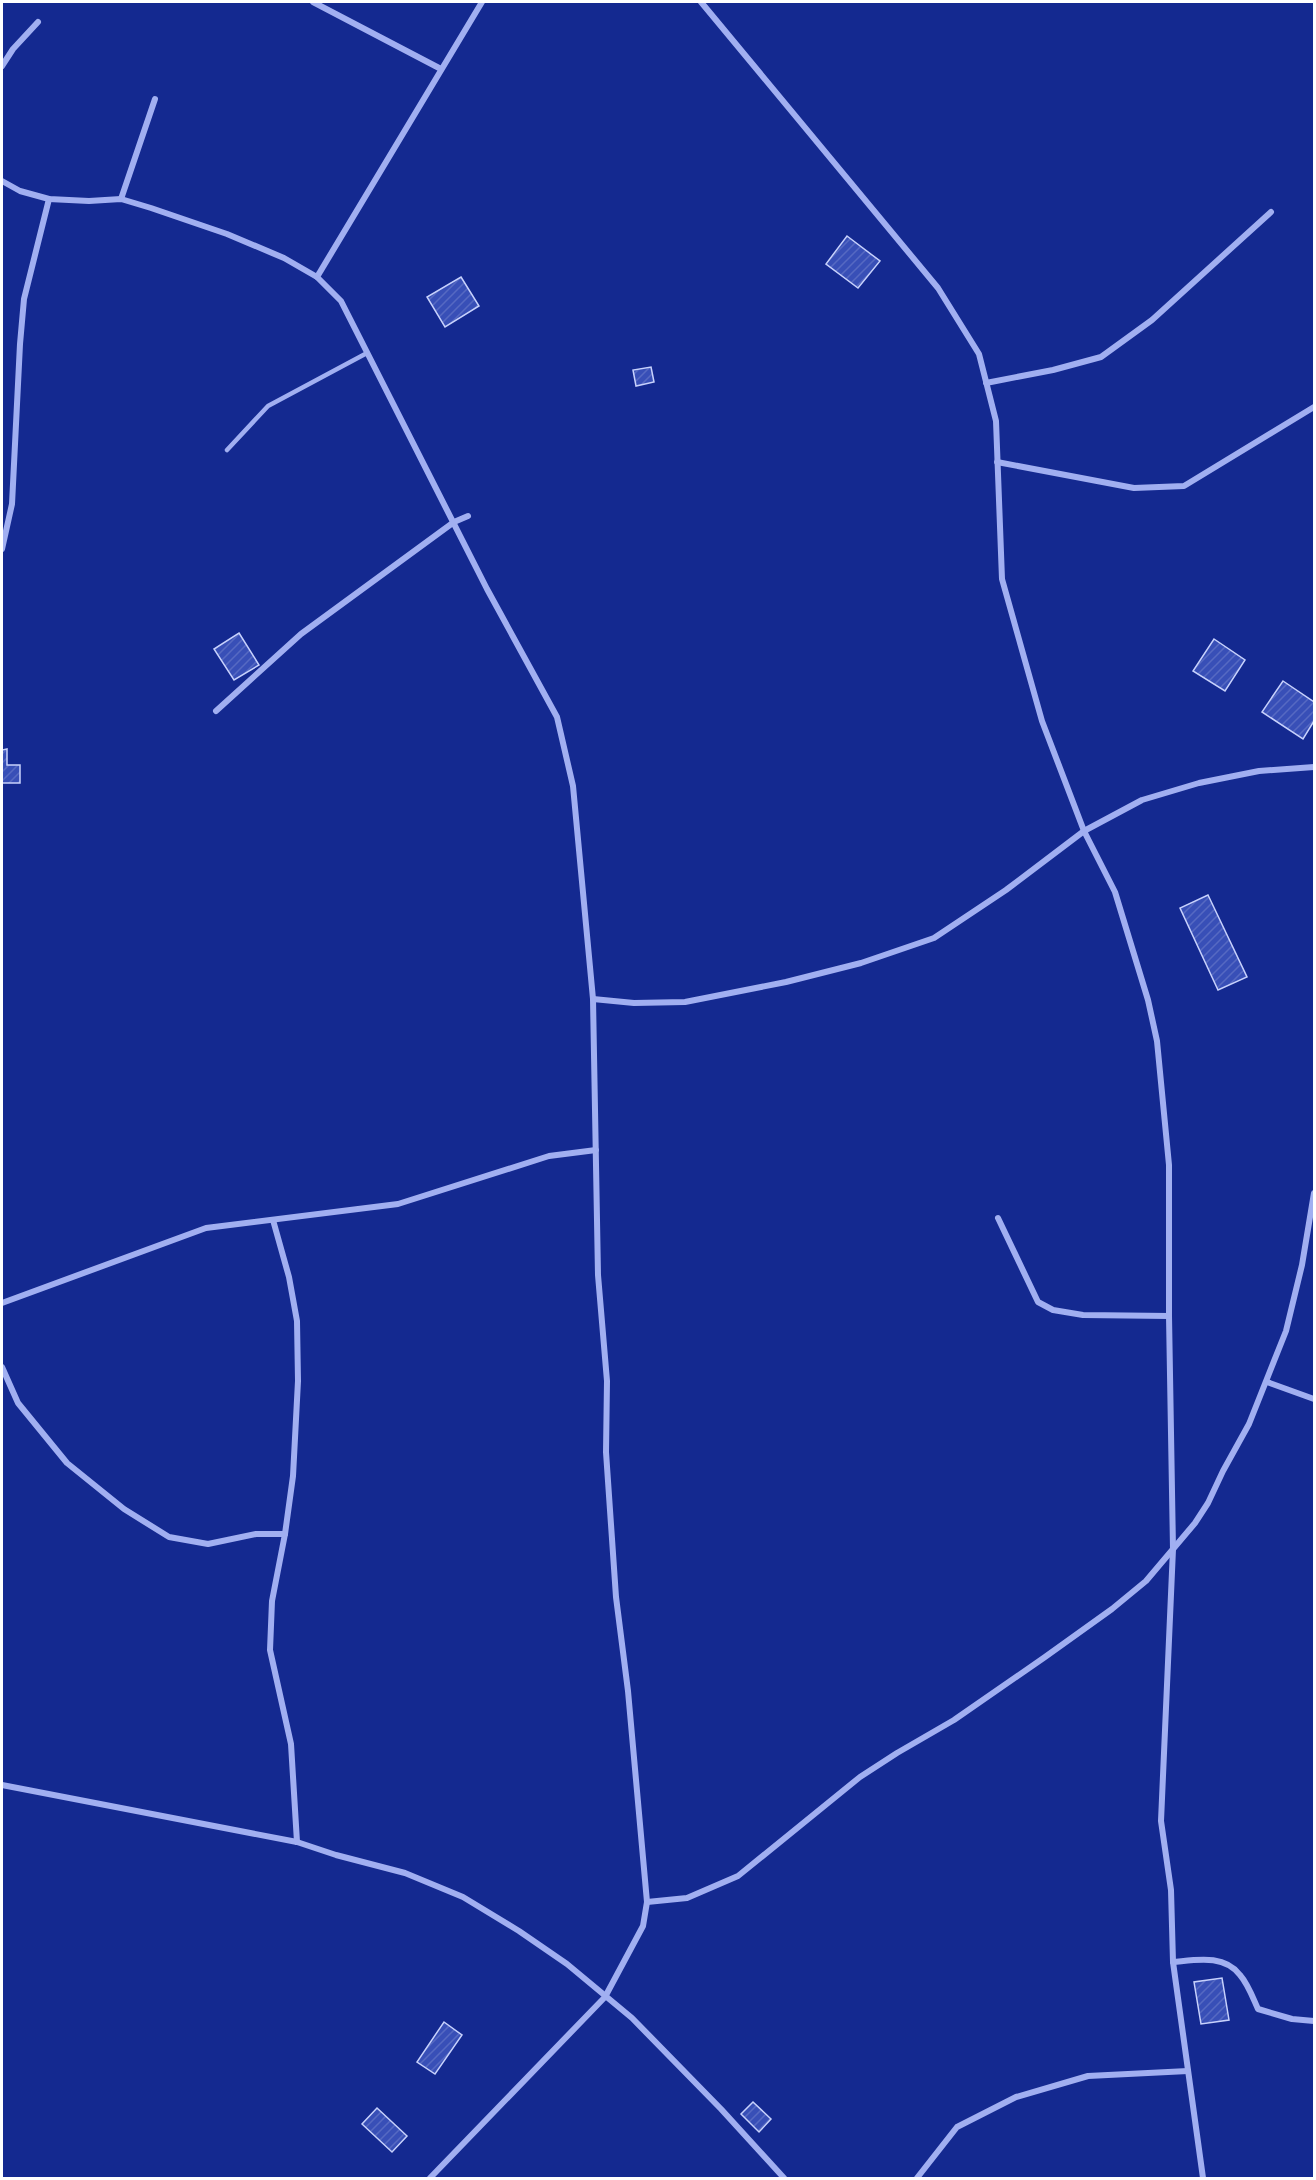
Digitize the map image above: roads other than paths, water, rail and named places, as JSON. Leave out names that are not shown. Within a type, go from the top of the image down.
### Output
[{"type":"street","points":[[314,2],[441,69]]},
{"type":"street","points":[[317,277],[482,2]]},
{"type":"street","points":[[701,2],[938,288],[979,354],[996,421],[1002,579],[1042,721],[1084,831],[1115,892],[1148,1000],[1157,1041],[1169,1165],[1168,1316],[1173,1549],[1161,1821],[1171,1890],[1173,1962],[1203,2178]]},
{"type":"street","points":[[2,66],[13,49],[38,22]]},
{"type":"street","points":[[121,199],[155,99]]},
{"type":"street","points":[[2,181],[20,191],[49,199],[89,201],[121,199],[227,234],[284,258],[317,277],[341,301],[556,717],[573,786],[593,999],[598,1275],[607,1381],[606,1452],[616,1597],[628,1691],[647,1902],[643,1926],[605,1996],[430,2178]]},
{"type":"street","points":[[2,549],[12,504],[24,299],[49,199]]},
{"type":"street","points":[[986,383],[1053,370],[1101,357],[1152,320],[1271,212]]},
{"type":"street","points":[[997,462],[1134,488],[1184,486],[1314,407]]},
{"type":"street","points":[[216,711],[301,634],[454,522],[468,516]]},
{"type":"street","points":[[593,999],[634,1003],[685,1002],[786,982],[861,963],[934,938],[1006,890],[1084,831],[1142,800],[1199,783],[1259,771],[1314,767]]},
{"type":"street","points":[[2,1303],[206,1228],[398,1204],[549,1156],[596,1150]]},
{"type":"street","points":[[647,1902],[687,1898],[738,1876],[860,1777],[954,1720],[1112,1609],[1146,1581],[1208,1503],[1248,1424],[1286,1331],[1302,1265],[1314,1193]]},
{"type":"street","points":[[998,1218],[1038,1302],[1053,1310],[1083,1315],[1168,1316]]},
{"type":"street","points":[[273,1220],[289,1277],[297,1321],[298,1381],[294,1464],[285,1534],[272,1601],[270,1650],[291,1744],[297,1842]]},
{"type":"street","points":[[2,1367],[18,1403],[67,1463],[124,1509],[169,1537],[208,1544],[256,1534],[285,1534]]},
{"type":"street","points":[[1266,1382],[1314,1399]]},
{"type":"street","points":[[2,1785],[297,1842],[405,1873],[463,1897],[567,1964],[632,2018],[721,2109],[784,2178]]},
{"type":"street","points":[[1173,1962],[1203,1959],[1222,1961],[1240,1974],[1258,2009],[1292,2019],[1314,2021]]},
{"type":"street","points":[[917,2178],[957,2127],[1016,2097],[1088,2076],[1188,2071]]},
{"type":"lane","points":[[227,450],[268,406],[367,353]]}]
